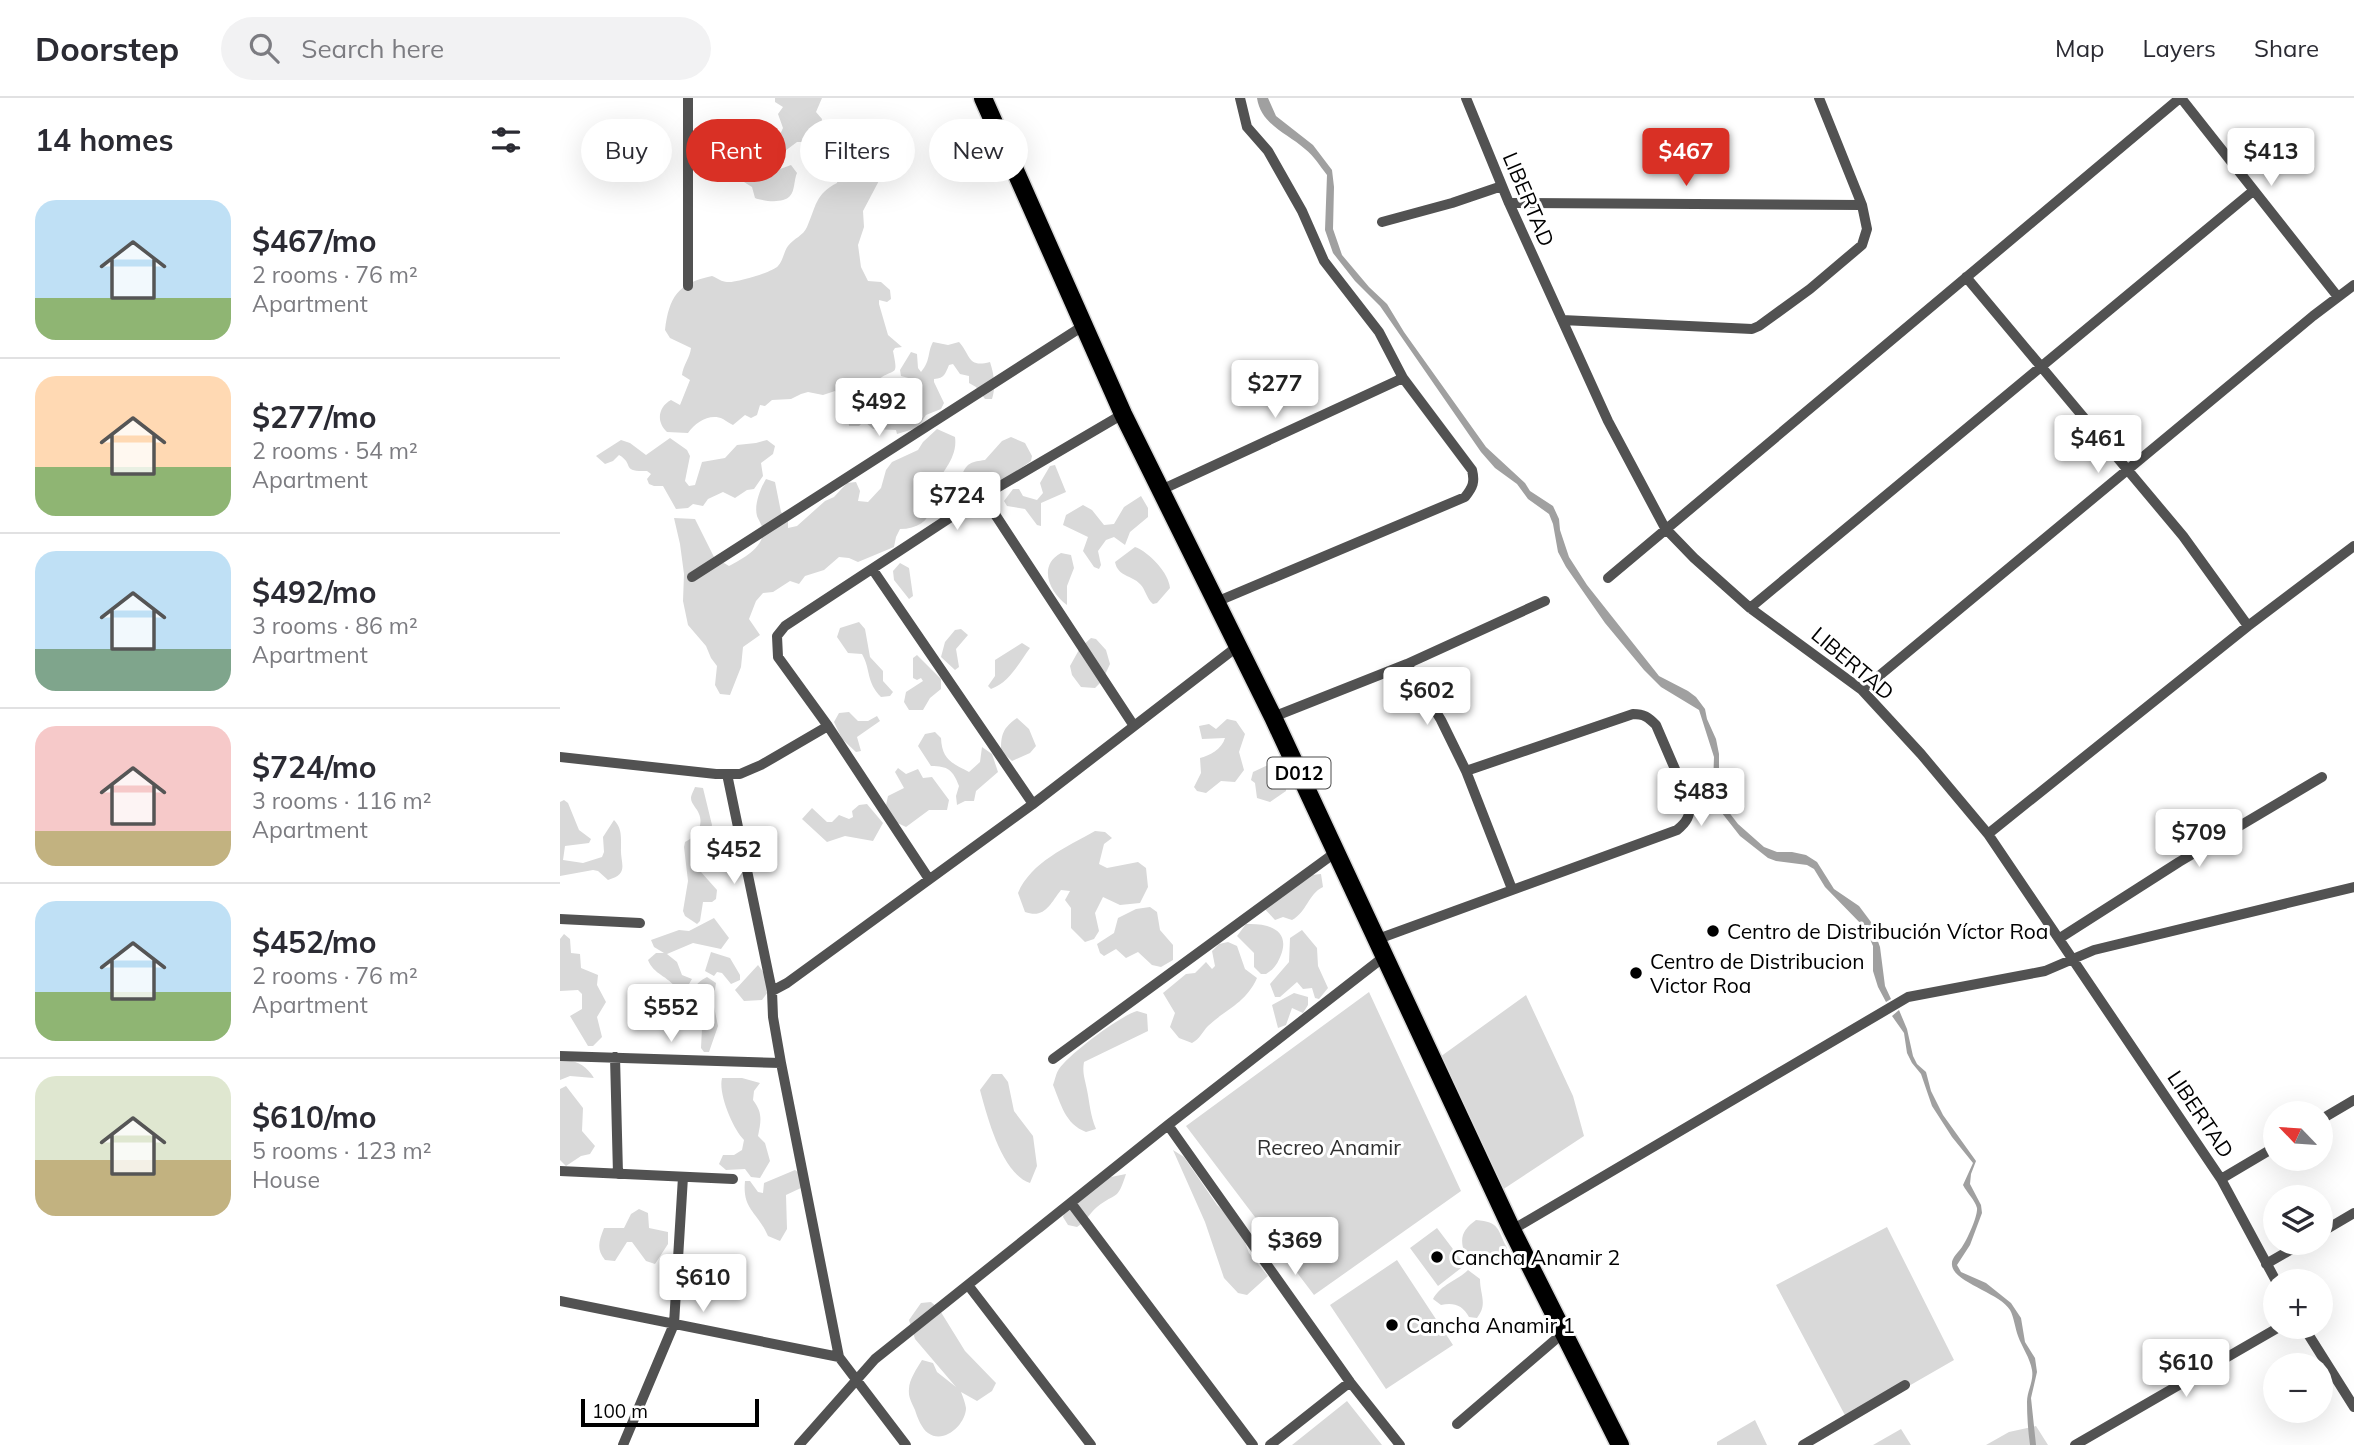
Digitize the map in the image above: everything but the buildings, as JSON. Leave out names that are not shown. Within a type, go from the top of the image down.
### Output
[{"type":"main road","name":"D012","points":[[983,98],[1123,414],[1273,717],[1512,1230],[1620,1445]]},
{"type":"street","points":[[688,98],[688,286]]},
{"type":"street","points":[[1216,602],[1465,497],[1473,488],[1475,480],[1472,470],[1403,378],[1379,332],[1324,261],[1302,211],[1268,151],[1247,127],[1240,98]]},
{"type":"street","name":"LIBERTAD","points":[[1466,98],[1509,203],[1608,421],[1665,528],[1749,608],[1862,690],[1922,754],[1988,834],[2221,1179],[2269,1269]]},
{"type":"street","points":[[1563,320],[1739,329],[1759,326],[1810,289],[1862,245],[1867,229],[1862,205],[1819,98]]},
{"type":"street","points":[[1608,578],[2180,98],[2338,297]]},
{"type":"street","points":[[1382,222],[1502,186]]},
{"type":"street","points":[[1749,608],[2253,191]]},
{"type":"street","points":[[1509,203],[1862,205]]},
{"type":"street","points":[[1966,277],[2182,536],[2248,626]]},
{"type":"street","points":[[1862,690],[2313,316],[2354,285]]},
{"type":"street","points":[[692,577],[1083,326]]},
{"type":"street","points":[[1161,490],[1403,378]]},
{"type":"street","points":[[929,879],[828,726],[778,657],[777,636],[785,626],[983,496],[1123,414]]},
{"type":"street","points":[[983,496],[1135,726]]},
{"type":"street","points":[[1988,834],[2248,626],[2354,546]]},
{"type":"street","points":[[873,569],[1033,804]]},
{"type":"street","points":[[1273,717],[1407,664],[1545,601]]},
{"type":"street","points":[[772,991],[787,983],[1033,804],[1238,646]]},
{"type":"street","points":[[1407,664],[1441,720],[1466,771],[1511,889]]},
{"type":"street","points":[[799,1445],[875,1359],[1168,1125],[1381,948],[1511,889],[1677,830],[1685,823],[1690,813],[1690,804],[1656,725],[1640,714],[1633,714],[1466,771]]},
{"type":"street","points":[[560,757],[740,774],[761,765],[828,726]]},
{"type":"street","points":[[727,774],[772,991],[773,1017],[781,1063],[839,1357],[906,1445]]},
{"type":"street","points":[[2060,939],[2179,862],[2322,777]]},
{"type":"street","points":[[1053,1059],[1336,852]]},
{"type":"street","points":[[1512,1230],[1908,997],[2046,971],[2094,950],[2354,887]]},
{"type":"street","points":[[560,919],[640,923]]},
{"type":"street","points":[[560,1056],[781,1063]]},
{"type":"street","points":[[615,1057],[618,1174]]},
{"type":"street","points":[[2333,1112],[2354,1100]]},
{"type":"street","points":[[1168,1125],[1350,1382],[1400,1445]]},
{"type":"street","points":[[2221,1179],[2263,1154]]},
{"type":"street","points":[[560,1171],[733,1179]]},
{"type":"street","points":[[623,1445],[674,1324],[683,1177]]},
{"type":"street","points":[[1071,1203],[1252,1445]]},
{"type":"street","points":[[2333,1225],[2354,1213]]},
{"type":"street","points":[[2266,1264],[2282,1255]]},
{"type":"street","points":[[968,1285],[1091,1445]]},
{"type":"street","points":[[560,1301],[839,1357]]},
{"type":"street","points":[[1457,1424],[1563,1333]]},
{"type":"street","points":[[2075,1445],[2263,1336]]},
{"type":"street","points":[[2311,1339],[2354,1407]]},
{"type":"street","points":[[1270,1445],[1350,1382]]},
{"type":"street","points":[[1803,1445],[1905,1385]]},
{"type":"green space","points":[[775,98],[822,98],[816,112],[822,119],[800,119],[800,142],[786,150],[786,119],[780,119],[778,114],[783,107],[775,102]]},
{"type":"green space","points":[[791,165],[797,173],[792,194],[787,199],[768,201],[755,198],[752,187],[744,182],[786,182],[786,167]]},
{"type":"green space","points":[[878,182],[863,211],[864,227],[858,245],[861,267],[868,281],[881,282],[890,290],[891,299],[887,302],[879,300],[879,304],[888,335],[902,347],[893,351],[894,371],[878,380],[878,384],[886,390],[876,405],[875,412],[878,414],[885,407],[892,413],[899,413],[907,406],[919,386],[912,379],[901,376],[900,370],[911,352],[917,354],[921,372],[933,342],[948,345],[959,342],[973,362],[990,362],[994,380],[992,399],[985,399],[976,387],[969,383],[969,376],[960,374],[953,364],[949,365],[943,377],[934,379],[944,403],[941,409],[926,415],[917,428],[897,434],[896,430],[873,429],[864,421],[859,426],[849,426],[848,415],[858,404],[855,400],[846,401],[835,391],[823,395],[808,392],[791,399],[772,400],[765,406],[760,405],[757,415],[751,418],[745,415],[733,425],[713,417],[699,422],[688,433],[667,432],[661,424],[661,411],[671,400],[680,405],[690,380],[682,375],[691,348],[670,338],[665,330],[669,309],[677,293],[700,279],[712,276],[725,282],[738,281],[778,266],[788,246],[805,230],[820,196],[837,183]]},
{"type":"green space","points":[[937,429],[955,437],[954,452],[932,490],[930,513],[922,523],[900,529],[894,547],[858,562],[839,557],[824,570],[805,576],[799,584],[790,581],[773,592],[763,593],[756,601],[749,619],[760,635],[743,647],[741,667],[730,695],[720,694],[715,685],[717,666],[706,646],[688,625],[683,601],[684,574],[674,518],[695,519],[714,557],[729,566],[760,543],[763,530],[756,507],[766,479],[775,482],[781,512],[788,519],[788,528],[797,526],[825,501],[834,497],[847,483],[856,482],[860,491],[858,501],[868,502],[881,488],[886,470],[892,462],[918,450]]},
{"type":"green space","points":[[1011,437],[1025,443],[1032,456],[1031,461],[992,488],[978,488],[970,492],[962,475],[966,467],[973,462],[985,460],[1002,441]]},
{"type":"green space","points":[[670,438],[687,450],[690,456],[685,481],[689,486],[695,485],[702,462],[725,458],[737,445],[767,440],[775,446],[773,454],[761,463],[763,476],[754,489],[735,498],[723,492],[708,499],[703,506],[693,504],[688,508],[676,509],[663,486],[649,484],[647,479],[651,474],[647,471],[630,469],[619,455],[605,464],[596,456],[621,440],[646,455]]},
{"type":"green space","points":[[1055,465],[1066,492],[1041,503],[1041,526],[1037,525],[1025,509],[1007,506],[1004,501],[1013,489],[1019,489],[1023,496],[1037,500],[1043,493],[1040,483],[1050,466]]},
{"type":"green space","points":[[1141,496],[1148,508],[1148,517],[1130,532],[1125,545],[1114,537],[1106,540],[1098,551],[1101,565],[1099,569],[1094,567],[1083,551],[1088,537],[1063,525],[1066,515],[1083,505],[1092,510],[1104,525],[1114,524],[1124,507]]},
{"type":"green space","points":[[1135,547],[1157,564],[1169,582],[1170,588],[1157,603],[1153,604],[1140,584],[1122,573],[1115,562]]},
{"type":"green space","points":[[1061,553],[1071,555],[1074,568],[1067,586],[1067,605],[1051,587],[1048,572],[1049,565]]},
{"type":"green space","points":[[900,563],[909,568],[913,596],[909,599],[894,580],[893,571]]},
{"type":"green space","points":[[859,622],[865,629],[870,657],[883,671],[883,681],[893,692],[890,696],[881,697],[876,692],[862,654],[848,653],[837,637],[840,628]]},
{"type":"green space","points":[[961,629],[968,635],[956,649],[959,667],[955,670],[941,657],[945,642],[955,630]]},
{"type":"green space","points":[[1091,638],[1096,639],[1106,650],[1110,664],[1102,681],[1095,688],[1081,687],[1072,675],[1070,666],[1080,648]]},
{"type":"green space","points":[[1022,643],[1030,648],[1009,677],[991,689],[988,686],[995,676],[995,660]]},
{"type":"green space","points":[[917,655],[941,679],[941,689],[930,698],[923,710],[909,710],[904,702],[906,692],[923,681],[921,678],[913,678],[913,658]]},
{"type":"green space","points":[[849,712],[858,721],[868,721],[877,716],[880,721],[857,737],[861,751],[856,752],[842,739],[834,722],[839,713]]},
{"type":"green space","points":[[1017,718],[1029,729],[1036,746],[1030,753],[1012,761],[1001,751],[1002,740],[1006,728]]},
{"type":"green space","points":[[1227,719],[1236,721],[1245,734],[1239,752],[1244,770],[1235,782],[1221,781],[1206,793],[1197,791],[1194,787],[1201,773],[1200,758],[1215,751],[1225,738],[1202,739],[1199,726],[1209,724],[1216,729]]},
{"type":"green space","points":[[935,732],[941,738],[943,751],[949,760],[969,772],[980,762],[982,747],[992,754],[998,772],[976,791],[974,801],[957,805],[959,786],[954,776],[946,768],[931,766],[918,746],[925,734]]},
{"type":"green space","points":[[1268,765],[1287,777],[1286,791],[1270,802],[1257,798],[1255,783],[1251,780],[1253,772]]},
{"type":"green space","points":[[898,768],[906,774],[918,769],[923,778],[932,777],[949,800],[947,810],[929,810],[906,827],[889,819],[885,810],[888,796],[904,788],[895,772]]},
{"type":"green space","points":[[695,787],[703,788],[712,825],[703,853],[701,872],[717,890],[716,899],[703,902],[700,921],[697,924],[685,916],[683,911],[688,881],[684,847],[685,842],[698,831],[700,823],[699,814],[691,800]]},
{"type":"green space","points":[[564,800],[568,803],[579,830],[591,839],[589,843],[565,846],[563,860],[583,863],[602,857],[603,837],[614,820],[621,836],[622,867],[622,871],[615,878],[608,880],[593,870],[560,876],[560,802]]},
{"type":"green space","points":[[867,804],[883,823],[873,841],[845,836],[827,842],[802,819],[812,808],[827,822],[832,822],[839,815],[849,819],[853,817],[852,811],[859,805]]},
{"type":"green space","points":[[1095,831],[1105,832],[1112,838],[1104,844],[1099,864],[1107,868],[1138,862],[1146,868],[1148,887],[1140,903],[1120,905],[1103,897],[1095,913],[1099,931],[1094,939],[1085,942],[1071,928],[1071,908],[1065,900],[1070,891],[1061,890],[1046,909],[1032,914],[1025,912],[1018,893],[1024,882],[1041,864]]},
{"type":"green space","points":[[1321,874],[1323,887],[1292,920],[1283,917],[1275,920],[1262,906],[1275,892],[1294,879]]},
{"type":"green space","points":[[1150,907],[1157,912],[1160,930],[1173,945],[1173,960],[1161,967],[1152,965],[1138,952],[1126,958],[1116,949],[1104,956],[1100,953],[1097,944],[1114,933],[1118,918],[1136,909]]},
{"type":"green space","points":[[714,918],[729,938],[721,949],[693,943],[667,954],[677,962],[682,975],[692,979],[686,989],[678,990],[657,972],[648,960],[656,953],[664,953],[654,947],[651,940],[679,930],[689,931]]},
{"type":"green space","points":[[1246,924],[1268,926],[1282,937],[1280,959],[1266,974],[1261,974],[1254,967],[1254,953],[1237,936]]},
{"type":"green space","points":[[1302,930],[1317,948],[1318,966],[1328,988],[1319,999],[1315,998],[1312,988],[1303,989],[1297,982],[1280,997],[1275,997],[1270,984],[1289,962],[1290,938]]},
{"type":"green space","points":[[564,934],[570,939],[571,953],[580,954],[581,968],[598,975],[597,985],[606,1002],[597,1017],[602,1037],[593,1046],[588,1046],[570,1016],[582,1009],[582,994],[578,990],[560,991],[560,939]]},
{"type":"green space","points":[[1228,942],[1237,946],[1245,969],[1257,978],[1247,994],[1208,1026],[1195,1041],[1192,1043],[1179,1038],[1170,1027],[1175,1013],[1163,993],[1186,974],[1195,973],[1206,962],[1212,969],[1215,966],[1212,951],[1219,944]]},
{"type":"green space","points":[[711,952],[730,958],[740,980],[731,984],[722,973],[717,972],[714,976],[705,971]]},
{"type":"green space","points":[[758,965],[773,985],[762,1000],[744,1001],[735,990]]},
{"type":"green space","points":[[707,977],[716,983],[713,1002],[718,1026],[709,1052],[704,1052],[701,1048],[702,1028],[689,1015],[689,1009],[694,988]]},
{"type":"green space","name":"Recreo Anamir","points":[[1369,992],[1461,1191],[1314,1295],[1186,1126]]},
{"type":"green space","points":[[1294,993],[1308,997],[1308,1005],[1303,1013],[1292,1008],[1286,1025],[1278,1028],[1272,1005]]},
{"type":"green space","points":[[1526,995],[1573,1096],[1584,1136],[1499,1192],[1440,1057]]},
{"type":"green space","points":[[1137,1011],[1147,1014],[1148,1031],[1084,1062],[1084,1076],[1096,1129],[1086,1132],[1068,1119],[1061,1106],[1053,1085],[1057,1072],[1095,1036]]},
{"type":"green space","points":[[560,1061],[582,1065],[594,1078],[570,1076],[560,1080]]},
{"type":"green space","points":[[992,1074],[1002,1074],[1008,1082],[1014,1111],[1033,1136],[1037,1166],[1030,1183],[1011,1168],[997,1143],[980,1090]]},
{"type":"green space","points":[[722,1078],[742,1078],[760,1083],[754,1091],[753,1100],[760,1117],[758,1136],[765,1143],[770,1161],[760,1178],[751,1177],[745,1169],[726,1170],[719,1164],[723,1155],[734,1155],[742,1150],[744,1140],[727,1111],[722,1093]]},
{"type":"green space","points":[[566,1086],[583,1108],[582,1131],[595,1146],[590,1154],[581,1156],[566,1166],[560,1160],[560,1089]]},
{"type":"green space","points":[[1173,1150],[1184,1157],[1217,1205],[1239,1226],[1249,1253],[1268,1276],[1247,1295],[1238,1293],[1224,1278],[1205,1222]]},
{"type":"green space","points":[[795,1170],[806,1178],[803,1187],[786,1195],[787,1229],[780,1241],[768,1236],[748,1205],[745,1181],[750,1181],[758,1192],[763,1193],[764,1183]]},
{"type":"green space","points":[[1126,1174],[1116,1195],[1097,1207],[1077,1227],[1068,1225],[1063,1217],[1066,1207],[1106,1178]]},
{"type":"green space","points":[[639,1209],[648,1213],[649,1228],[668,1232],[668,1244],[655,1264],[646,1261],[632,1242],[627,1242],[615,1261],[605,1260],[599,1245],[604,1228],[624,1228],[631,1214]]},
{"type":"green space","points":[[1476,1220],[1494,1225],[1507,1248],[1497,1264],[1488,1265],[1472,1258],[1463,1248],[1464,1232]]},
{"type":"green space","points":[[1887,1227],[1954,1360],[1848,1421],[1776,1285]]},
{"type":"green space","name":"Cancha Anamir 2","points":[[1437,1228],[1465,1265],[1438,1286],[1410,1248]]},
{"type":"green space","name":"Cancha Anamir 1","points":[[1397,1260],[1453,1345],[1386,1389],[1330,1305]]},
{"type":"green space","points":[[1468,1270],[1480,1279],[1483,1304],[1477,1318],[1469,1317],[1457,1305],[1441,1305],[1433,1299],[1440,1290]]},
{"type":"green space","points":[[931,1302],[939,1309],[965,1351],[996,1383],[992,1391],[977,1401],[961,1392],[965,1414],[953,1431],[941,1436],[934,1436],[924,1429],[909,1392],[909,1385],[922,1360],[933,1363],[937,1372],[956,1387],[915,1339],[909,1320],[921,1303]]},
{"type":"green space","points":[[1347,1401],[1382,1445],[1292,1445]]},
{"type":"green space","points":[[1755,1420],[1767,1445],[1717,1445],[1717,1442]]},
{"type":"green space","points":[[2036,1426],[2048,1445],[1986,1445],[2009,1432]]},
{"type":"green space","points":[[1901,1429],[1911,1445],[1873,1445]]},
{"type":"shaded area","points":[[1257,98],[1268,98],[1276,116],[1313,145],[1332,170],[1333,229],[1342,255],[1387,304],[1486,447],[1525,483],[1530,491],[1553,506],[1569,557],[1587,585],[1659,676],[1688,691],[1705,709],[1719,754],[1721,802],[1738,824],[1764,847],[1777,852],[1806,855],[1817,862],[1834,889],[1859,906],[1871,922],[1880,947],[1885,986],[1891,999],[1886,1002],[1878,987],[1873,971],[1873,946],[1865,928],[1825,887],[1814,869],[1807,865],[1768,858],[1740,836],[1718,808],[1713,785],[1714,757],[1699,710],[1661,687],[1605,623],[1558,552],[1549,514],[1528,499],[1517,484],[1495,468],[1481,452],[1380,306],[1355,281],[1333,253],[1325,230],[1327,175],[1308,152],[1269,122],[1259,107]]},
{"type":"shaded area","points":[[1899,1010],[1907,1029],[1913,1056],[1926,1072],[1931,1091],[1943,1115],[1976,1161],[1970,1184],[1981,1205],[1982,1213],[1970,1245],[1957,1265],[1961,1272],[1986,1283],[2011,1303],[2021,1318],[2025,1342],[2035,1358],[2037,1372],[2031,1398],[2036,1445],[2030,1445],[2027,1418],[2032,1370],[2010,1310],[1997,1298],[1960,1277],[1952,1265],[1969,1234],[1977,1212],[1975,1202],[1963,1185],[1973,1163],[1932,1106],[1921,1074],[1907,1053],[1904,1033],[1892,1016]]},
{"type":"place","name":"Centro de Distribución Víctor Roa","points":[[1713,931]]},
{"type":"place","name":"Centro de Distribucion Victor Roa","points":[[1636,973]]},
{"type":"place","name":"Cancha Anamir 2","points":[[1437,1257]]},
{"type":"place","name":"Cancha Anamir 1","points":[[1392,1325]]}]
